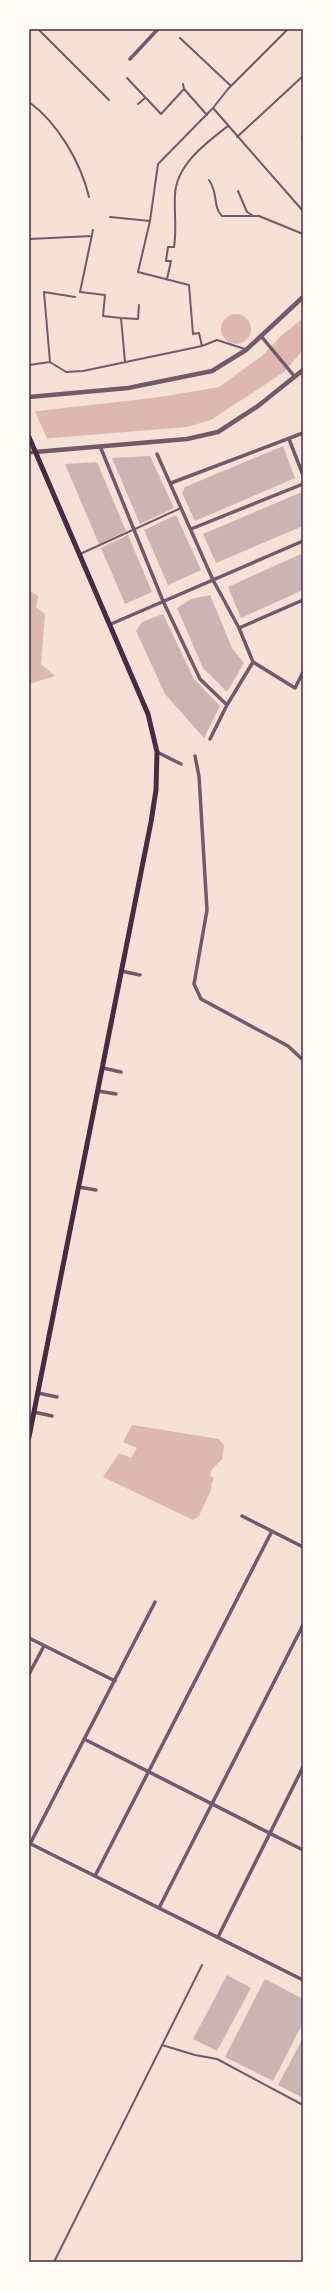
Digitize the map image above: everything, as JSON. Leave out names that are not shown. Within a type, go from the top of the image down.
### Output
[{"type":"main road","points":[[29,437],[146,707],[157,752],[156,790],[103,1068],[29,1437]]},
{"type":"street","points":[[130,59],[158,29]]},
{"type":"street","points":[[29,397],[128,388],[212,372],[246,350],[303,297]]},
{"type":"street","points":[[261,336],[295,377]]},
{"type":"street","points":[[29,453],[34,449],[100,446],[187,439],[218,432],[258,406],[303,370]]},
{"type":"street","points":[[172,483],[303,433]]},
{"type":"street","points":[[289,439],[303,475]]},
{"type":"street","points":[[100,446],[163,601],[200,679],[227,705]]},
{"type":"street","points":[[157,454],[172,483],[213,580],[239,628],[254,662],[294,688],[303,672]]},
{"type":"street","points":[[191,529],[303,484]]},
{"type":"street","points":[[111,624],[303,541]]},
{"type":"street","points":[[239,628],[303,600]]},
{"type":"street","points":[[210,739],[227,705],[254,662]]},
{"type":"street","points":[[157,752],[181,764]]},
{"type":"street","points":[[195,756],[199,776],[207,910],[194,984],[201,999],[288,1046],[303,1060]]},
{"type":"street","points":[[121,971],[140,975]]},
{"type":"street","points":[[103,1068],[121,1072]]},
{"type":"street","points":[[98,1090],[116,1094]]},
{"type":"street","points":[[79,1187],[96,1190]]},
{"type":"street","points":[[38,1393],[57,1397]]},
{"type":"street","points":[[34,1412],[52,1416]]},
{"type":"street","points":[[242,1516],[303,1547]]},
{"type":"street","points":[[94,1876],[272,1531]]},
{"type":"street","points":[[155,1602],[30,1843],[303,1980]]},
{"type":"street","points":[[159,1908],[303,1625]]},
{"type":"street","points":[[29,1638],[115,1680]]},
{"type":"street","points":[[29,1674],[44,1646]]},
{"type":"street","points":[[84,1739],[303,1850]]},
{"type":"street","points":[[218,1938],[270,1833],[301,1775],[303,1767]]},
{"type":"lane","points":[[38,29],[109,100]]},
{"type":"lane","points":[[202,346],[199,333],[193,334],[189,285],[138,272],[150,221],[158,164],[207,115],[231,86],[288,29]]},
{"type":"lane","points":[[180,38],[231,86]]},
{"type":"lane","points":[[237,137],[303,76]]},
{"type":"lane","points":[[127,78],[161,114],[184,89]]},
{"type":"lane","points":[[183,84],[184,89],[207,115]]},
{"type":"lane","points":[[138,104],[145,98]]},
{"type":"lane","points":[[29,102],[40,110],[70,151],[84,178],[89,198]]},
{"type":"lane","points":[[213,108],[303,211]]},
{"type":"lane","points":[[168,279],[171,261],[166,261],[168,247],[174,247],[177,229],[175,195],[177,179],[195,155],[210,140],[228,126]]},
{"type":"lane","points":[[209,180],[215,188],[217,212],[222,216],[259,216]]},
{"type":"lane","points":[[238,191],[248,213],[303,234]]},
{"type":"lane","points":[[110,217],[150,221]]},
{"type":"lane","points":[[93,230],[80,292],[105,295],[104,316],[138,320],[139,305]]},
{"type":"lane","points":[[29,239],[92,236]]},
{"type":"lane","points":[[50,362],[44,292],[75,297]]},
{"type":"lane","points":[[121,318],[125,362]]},
{"type":"lane","points":[[29,365],[50,362],[66,372],[83,371],[202,346],[217,340],[246,350]]},
{"type":"lane","points":[[80,554],[182,508]]},
{"type":"lane","points":[[54,2262],[202,1965]]},
{"type":"lane","points":[[162,2044],[195,2055],[217,2059],[303,2105]]},
{"type":"shaded area","points":[[236,314],[247,318],[251,329],[247,340],[236,344],[225,340],[221,329],[225,318]]},
{"type":"shaded area","points":[[303,318],[303,350],[284,372],[211,420],[187,427],[29,440],[29,412],[160,397],[219,387],[262,356],[281,336]]},
{"type":"shaded area","points":[[29,590],[38,596],[36,607],[45,614],[41,664],[55,676],[29,684]]},
{"type":"shaded area","points":[[132,1425],[219,1439],[224,1445],[222,1459],[211,1471],[210,1476],[214,1478],[211,1486],[212,1488],[199,1516],[193,1520],[103,1477],[119,1453],[131,1458],[137,1448],[123,1442]]},
{"type":"pier","points":[[34,409],[48,441],[29,442],[29,410]]},
{"type":"building","points":[[283,446],[295,478],[195,521],[182,493],[185,487]]},
{"type":"building","points":[[150,456],[174,508],[140,524],[112,458]]},
{"type":"building","points":[[97,462],[126,531],[99,544],[65,464]]},
{"type":"building","points":[[302,492],[303,526],[216,563],[203,534]]},
{"type":"building","points":[[176,515],[201,570],[168,585],[144,530]]},
{"type":"building","points":[[128,535],[152,592],[125,604],[101,548]]},
{"type":"building","points":[[303,553],[303,590],[241,618],[228,587]]},
{"type":"building","points":[[210,595],[232,648],[244,663],[227,692],[203,668],[177,608],[191,599]]},
{"type":"building","points":[[163,614],[194,679],[220,706],[204,738],[165,694],[136,631],[142,622]]},
{"type":"building","points":[[227,1975],[251,1988],[217,2051],[193,2039]]},
{"type":"building","points":[[265,1979],[303,1999],[303,2023],[273,2081],[225,2057]]},
{"type":"building","points":[[303,2038],[303,2098],[278,2085]]}]
